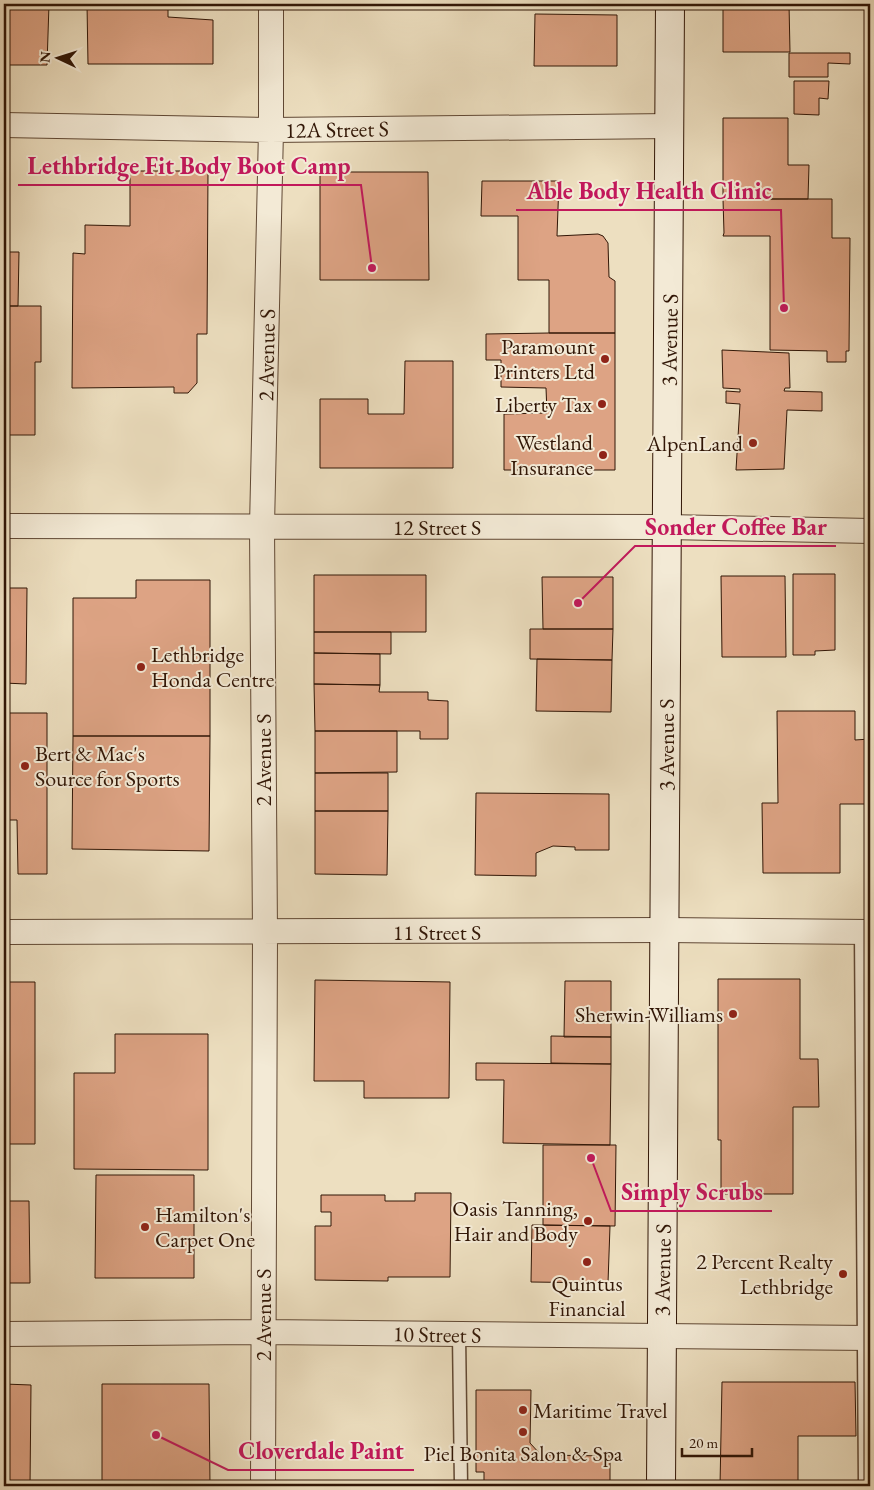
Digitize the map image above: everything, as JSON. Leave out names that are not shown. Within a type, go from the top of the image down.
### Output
[{"type":"main road","name":"3 Avenue S","points":[[661,1486],[666,930],[670,4]]},
{"type":"street","name":"2 Avenue S","points":[[264,1486],[265,933],[262,526],[271,130],[271,4]]},
{"type":"street","name":"12A Street S","points":[[4,125],[271,130],[670,126]]},
{"type":"street","name":"12 Street S","points":[[4,526],[667,527],[870,531]]},
{"type":"street","name":"11 Street S","points":[[4,932],[265,933],[666,930],[866,932]]},
{"type":"street","name":"10 Street S","points":[[4,1334],[263,1332],[868,1338]]},
{"type":"lane","points":[[865,1486],[868,1338],[866,932]]},
{"type":"lane","points":[[460,1334],[461,1486]]},
{"type":"building","points":[[4,4],[49,4],[47,65],[4,65]]},
{"type":"building","points":[[87,4],[168,4],[168,17],[213,20],[213,64],[88,64]]},
{"type":"building","points":[[723,4],[789,4],[790,52],[723,52]]},
{"type":"building","points":[[535,14],[617,15],[617,66],[534,66]]},
{"type":"building","points":[[789,53],[850,53],[850,64],[828,63],[828,77],[789,77]]},
{"type":"building","points":[[794,81],[829,81],[828,99],[819,98],[819,115],[794,114]]},
{"type":"building","points":[[723,118],[788,118],[788,165],[809,165],[808,199],[723,199]]},
{"type":"building","points":[[130,171],[208,171],[207,334],[197,334],[197,383],[188,393],[174,393],[174,387],[72,388],[73,253],[85,254],[85,225],[130,226]]},
{"type":"building","points":[[320,172],[428,172],[429,280],[320,280]]},
{"type":"building","points":[[482,181],[559,181],[557,236],[598,234],[603,236],[608,243],[609,277],[615,281],[615,333],[549,333],[549,280],[518,280],[518,216],[481,216]]},
{"type":"building","points":[[723,199],[832,199],[832,238],[850,238],[849,351],[846,351],[846,362],[827,362],[827,351],[770,350],[770,236],[723,236]]},
{"type":"building","points":[[4,252],[19,252],[18,306],[4,306]]},
{"type":"building","points":[[4,306],[41,306],[41,362],[35,362],[35,435],[4,435]]},
{"type":"building","points":[[615,333],[615,470],[504,470],[504,414],[547,413],[546,388],[501,387],[501,360],[486,360],[486,334]]},
{"type":"building","points":[[722,350],[789,353],[790,388],[785,388],[784,391],[822,392],[822,411],[787,410],[784,469],[736,470],[740,404],[726,403],[726,391],[740,392],[740,389],[723,388]]},
{"type":"building","points":[[405,361],[453,361],[453,468],[320,468],[320,399],[368,399],[368,414],[404,414]]},
{"type":"building","points":[[793,574],[835,574],[835,650],[815,651],[815,655],[793,655]]},
{"type":"building","points":[[314,575],[426,575],[426,632],[314,632]]},
{"type":"building","points":[[721,576],[785,576],[786,657],[722,657]]},
{"type":"building","points":[[542,577],[613,577],[613,629],[543,629]]},
{"type":"building","name":"Lethbridge Honda Centre","points":[[136,580],[210,580],[210,736],[73,736],[73,598],[136,598]]},
{"type":"building","points":[[4,588],[27,588],[26,684],[4,683]]},
{"type":"building","points":[[530,629],[613,629],[612,660],[530,659]]},
{"type":"building","points":[[314,632],[391,632],[391,654],[314,653]]},
{"type":"building","points":[[314,653],[380,654],[380,685],[314,684]]},
{"type":"building","points":[[537,659],[612,660],[611,712],[536,711]]},
{"type":"building","points":[[314,684],[380,685],[379,692],[428,692],[428,700],[448,701],[448,739],[420,739],[420,731],[315,731]]},
{"type":"building","points":[[777,711],[855,711],[855,740],[870,739],[870,804],[840,804],[840,873],[763,873],[762,803],[778,803]]},
{"type":"building","name":"Bert & Mac's Source for Sports","points":[[4,713],[47,713],[47,874],[18,874],[17,820],[4,820]]},
{"type":"building","points":[[315,731],[397,731],[397,772],[315,773]]},
{"type":"building","points":[[73,736],[210,736],[209,851],[72,849]]},
{"type":"building","points":[[315,773],[388,773],[388,811],[315,811]]},
{"type":"building","points":[[476,793],[609,794],[609,850],[575,850],[575,847],[553,846],[536,853],[536,876],[475,875]]},
{"type":"building","points":[[315,811],[388,811],[387,875],[315,874]]},
{"type":"building","points":[[718,979],[800,979],[800,1059],[818,1059],[819,1107],[793,1107],[793,1194],[721,1194],[721,1140],[718,1140]]},
{"type":"building","points":[[315,980],[450,982],[449,1098],[364,1098],[364,1081],[314,1081]]},
{"type":"building","points":[[565,981],[611,981],[611,1037],[564,1037]]},
{"type":"building","points":[[4,982],[35,982],[35,1144],[4,1144]]},
{"type":"building","points":[[115,1034],[208,1034],[208,1170],[74,1169],[74,1073],[115,1073]]},
{"type":"building","points":[[551,1036],[611,1037],[611,1064],[551,1063]]},
{"type":"building","points":[[476,1063],[611,1064],[610,1145],[503,1143],[504,1080],[476,1080]]},
{"type":"building","points":[[543,1145],[616,1145],[615,1226],[543,1225]]},
{"type":"building","name":"Hamilton's Carpet One","points":[[96,1175],[194,1175],[194,1278],[95,1278]]},
{"type":"building","points":[[415,1193],[451,1193],[450,1277],[388,1277],[388,1281],[315,1280],[315,1226],[331,1226],[331,1212],[321,1212],[321,1195],[385,1195],[385,1201],[415,1201]]},
{"type":"building","points":[[4,1201],[29,1201],[30,1283],[4,1283]]},
{"type":"building","points":[[532,1225],[610,1226],[608,1283],[531,1282]]},
{"type":"building","points":[[722,1382],[855,1382],[856,1436],[798,1436],[798,1486],[720,1486]]},
{"type":"building","points":[[4,1384],[31,1385],[30,1486],[4,1486]]},
{"type":"building","points":[[102,1384],[209,1384],[210,1486],[102,1486]]},
{"type":"building","points":[[476,1390],[531,1390],[530,1443],[541,1455],[610,1456],[610,1486],[484,1486],[484,1472],[476,1472]]},
{"type":"place","name":"Lethbridge Fit Body Boot Camp","points":[[372,268]]},
{"type":"place","name":"Able Body Health Clinic","points":[[784,308]]},
{"type":"place","name":"Paramount Printers Ltd","points":[[605,359]]},
{"type":"place","name":"Liberty Tax","points":[[602,404]]},
{"type":"place","name":"AlpenLand","points":[[753,443]]},
{"type":"place","name":"Westland Insurance","points":[[603,455]]},
{"type":"place","name":"Sonder Coffee Bar","points":[[578,603]]},
{"type":"place","name":"Lethbridge Honda Centre","points":[[141,667]]},
{"type":"place","name":"Bert & Mac's Source for Sports","points":[[25,766]]},
{"type":"place","name":"Sherwin-Williams","points":[[733,1014]]},
{"type":"place","name":"Simply Scrubs","points":[[591,1158]]},
{"type":"place","name":"Oasis Tanning, Hair and Body","points":[[588,1221]]},
{"type":"place","name":"Hamilton's Carpet One","points":[[145,1227]]},
{"type":"place","name":"Quintus Financial","points":[[587,1262]]},
{"type":"place","name":"2 Percent Realty Lethbridge","points":[[843,1274]]},
{"type":"place","name":"Maritime Travel","points":[[523,1410]]},
{"type":"place","name":"Piel Bonita Salon & Spa","points":[[523,1432]]},
{"type":"place","name":"Cloverdale Paint","points":[[156,1435]]}]
